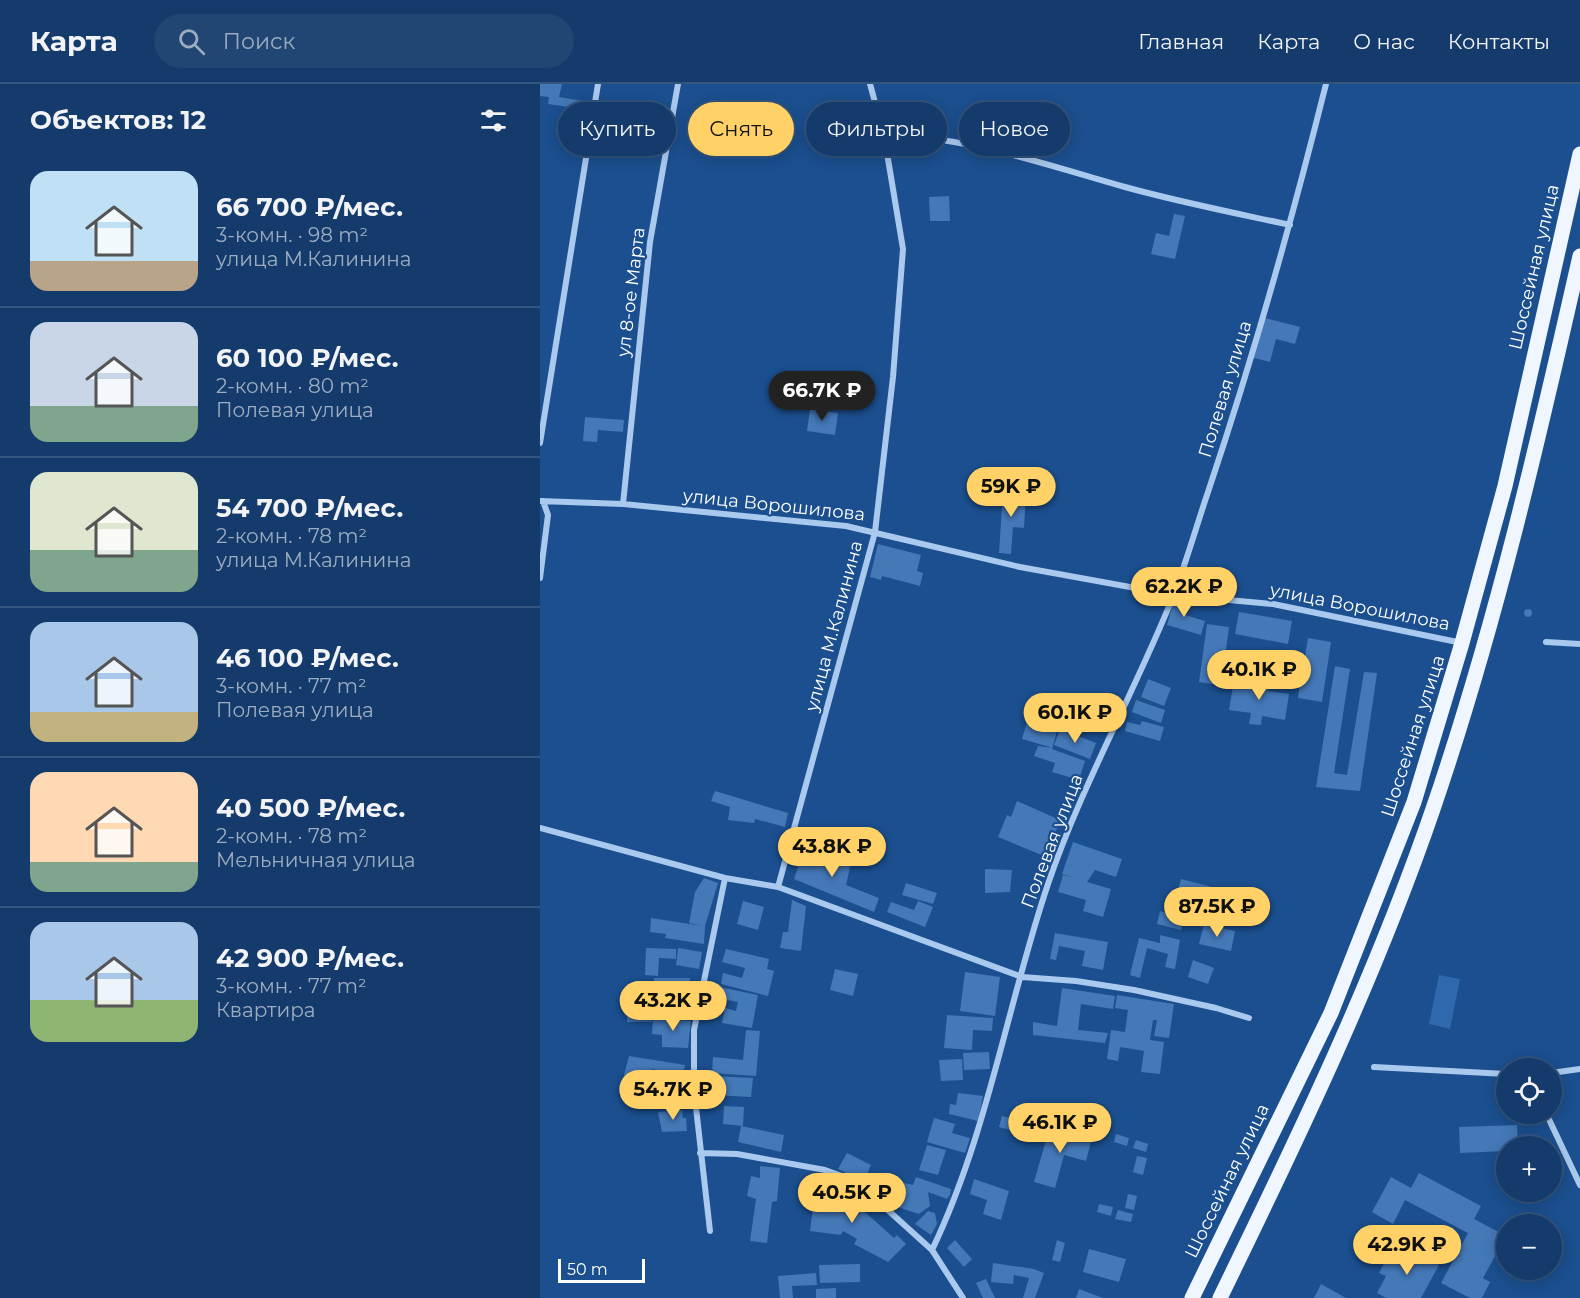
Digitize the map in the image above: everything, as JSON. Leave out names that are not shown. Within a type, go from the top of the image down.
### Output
[{"type":"main road","name":"Шоссейная улица","points":[[1192,1298],[1316,1045],[1360,941],[1414,802],[1462,643],[1505,486],[1580,154]]},
{"type":"main road","points":[[1220,1298],[1337,1054],[1391,924],[1433,809],[1486,641],[1526,496],[1580,256]]},
{"type":"street","points":[[540,442],[598,84]]},
{"type":"street","name":"ул 8-ое Марта","points":[[623,504],[650,242],[678,84]]},
{"type":"street","name":"улица М.Калинина","points":[[870,84],[875,102]]},
{"type":"street","name":"Полевая улица","points":[[932,1250],[952,1209],[981,1123],[1048,884],[1092,777],[1173,594],[1236,410],[1290,225],[1326,84]]},
{"type":"street","points":[[947,140],[986,148],[1139,190],[1290,225]]},
{"type":"street","name":"улица М.Калинина","points":[[778,887],[875,532],[893,377],[903,249],[888,156]]},
{"type":"street","points":[[540,578],[548,515],[542,502]]},
{"type":"street","name":"улица Ворошилова","points":[[542,502],[623,504],[846,526],[1020,567],[1173,594],[1273,604],[1462,643]]},
{"type":"street","points":[[1546,642],[1580,645]]},
{"type":"street","points":[[540,828],[725,878],[778,887],[1022,977],[1076,981],[1134,990],[1249,1018]]},
{"type":"street","points":[[710,1231],[694,1090],[694,1030],[725,878]]},
{"type":"street","points":[[1374,1067],[1496,1073]]},
{"type":"street","points":[[1562,1072],[1580,1070]]},
{"type":"street","points":[[1551,1124],[1580,1185]]},
{"type":"street","points":[[700,1153],[738,1154],[825,1170],[842,1176],[880,1203],[932,1250],[963,1298]]},
{"type":"shaded area","points":[[1439,975],[1460,979],[1450,1029],[1429,1024]]},
{"type":"building","points":[[540,84],[562,84],[559,97],[583,102],[558,102],[558,105],[548,104],[549,97],[540,96]]},
{"type":"building","points":[[949,196],[950,221],[930,221],[929,197]]},
{"type":"building","points":[[1174,214],[1185,216],[1175,259],[1151,254],[1156,233],[1169,236]]},
{"type":"building","points":[[1265,318],[1300,327],[1295,344],[1276,339],[1270,362],[1254,358]]},
{"type":"building","points":[[808,373],[834,375],[831,405],[793,401],[795,380],[807,382]]},
{"type":"building","points":[[810,409],[838,413],[835,435],[807,431]]},
{"type":"building","points":[[585,417],[624,420],[623,432],[598,430],[597,442],[583,441]]},
{"type":"building","points":[[1003,491],[1026,492],[1024,528],[1013,527],[1011,554],[999,553]]},
{"type":"building","points":[[878,544],[921,555],[917,571],[923,573],[920,586],[882,576],[881,580],[870,577]]},
{"type":"building","points":[[1175,596],[1189,601],[1185,615],[1205,621],[1201,635],[1167,625]]},
{"type":"building","points":[[1528,609],[1532,613],[1528,617],[1524,613]]},
{"type":"building","points":[[1239,612],[1292,621],[1288,644],[1235,634]]},
{"type":"building","points":[[1207,624],[1229,627],[1226,650],[1239,651],[1238,664],[1226,663],[1223,686],[1199,682]]},
{"type":"building","points":[[1308,638],[1331,642],[1322,702],[1298,698],[1301,676],[1291,674],[1293,660],[1304,662]]},
{"type":"building","points":[[1335,666],[1350,669],[1334,773],[1347,775],[1364,672],[1377,673],[1360,791],[1316,787]]},
{"type":"building","points":[[1254,676],[1270,678],[1268,691],[1289,694],[1285,720],[1262,716],[1261,725],[1249,724],[1251,713],[1229,710],[1233,686],[1253,688]]},
{"type":"building","points":[[1148,679],[1171,688],[1164,706],[1141,697]]},
{"type":"building","points":[[1136,700],[1165,710],[1161,723],[1132,712]]},
{"type":"building","points":[[1028,719],[1058,727],[1052,748],[1022,739]]},
{"type":"building","points":[[1142,721],[1164,727],[1160,741],[1125,731],[1127,722],[1140,725]]},
{"type":"building","points":[[1060,729],[1096,743],[1090,759],[1054,745]]},
{"type":"building","points":[[1038,746],[1052,748],[1085,761],[1079,780],[1052,772],[1055,763],[1034,756]]},
{"type":"building","points":[[715,791],[788,813],[785,827],[755,819],[754,823],[728,820],[730,807],[711,801]]},
{"type":"building","points":[[1017,801],[1060,820],[1055,834],[1059,836],[1051,859],[998,837],[1007,815],[1011,817]]},
{"type":"building","points":[[1073,842],[1122,859],[1116,877],[1095,870],[1087,882],[1111,889],[1103,917],[1083,911],[1086,900],[1058,892],[1063,875],[1072,877],[1062,874]]},
{"type":"building","points":[[804,848],[851,863],[846,885],[879,898],[874,912],[794,879]]},
{"type":"building","points":[[985,869],[1012,870],[1010,892],[985,893]]},
{"type":"building","points":[[704,878],[718,883],[705,926],[704,944],[665,938],[666,934],[650,932],[651,918],[703,926],[689,923],[695,892]]},
{"type":"building","points":[[1181,879],[1212,887],[1202,927],[1190,924],[1196,896],[1178,891]]},
{"type":"building","points":[[906,883],[937,893],[933,904],[902,895]]},
{"type":"building","points":[[792,900],[806,906],[801,951],[780,948],[783,932],[788,932]]},
{"type":"building","points":[[743,901],[764,907],[758,930],[737,924]]},
{"type":"building","points":[[918,901],[933,907],[925,927],[887,912],[891,902],[914,910]]},
{"type":"building","points":[[1160,911],[1184,918],[1181,930],[1157,924]]},
{"type":"building","points":[[1204,924],[1235,931],[1231,951],[1199,944]]},
{"type":"building","points":[[1055,933],[1108,942],[1103,970],[1082,966],[1085,951],[1059,946],[1056,960],[1050,959]]},
{"type":"building","points":[[1160,935],[1180,940],[1175,969],[1165,967],[1168,954],[1147,948],[1140,978],[1130,975],[1139,938],[1160,943]]},
{"type":"building","points":[[646,948],[676,949],[676,959],[659,958],[658,976],[645,975]]},
{"type":"building","points":[[678,948],[702,952],[699,969],[676,965]]},
{"type":"building","points":[[726,949],[769,959],[767,969],[774,971],[768,996],[721,984],[723,973],[742,978],[745,968],[722,962]]},
{"type":"building","points":[[1193,960],[1214,968],[1208,984],[1188,977]]},
{"type":"building","points":[[835,969],[858,974],[853,996],[830,990]]},
{"type":"building","points":[[965,972],[1000,977],[995,1016],[960,1011]]},
{"type":"building","points":[[654,978],[690,978],[689,992],[670,991],[670,1000],[654,999]]},
{"type":"building","points":[[719,987],[758,995],[752,1028],[722,1023],[725,1008],[736,1011],[738,1002],[717,998]]},
{"type":"building","points":[[1062,988],[1115,996],[1113,1009],[1081,1004],[1078,1030],[1108,1033],[1105,1043],[1033,1035],[1033,1022],[1057,1026]]},
{"type":"building","points":[[1117,995],[1174,1004],[1169,1038],[1154,1036],[1157,1020],[1153,1020],[1150,1040],[1164,1042],[1160,1074],[1141,1072],[1144,1051],[1120,1047],[1118,1061],[1107,1059],[1111,1030],[1125,1032],[1128,1010],[1115,1008]]},
{"type":"building","points":[[627,1005],[652,1005],[652,1022],[627,1022]]},
{"type":"building","points":[[947,1015],[993,1018],[992,1031],[973,1030],[972,1050],[944,1048]]},
{"type":"building","points":[[653,1018],[691,1021],[688,1048],[662,1047],[662,1035],[652,1034]]},
{"type":"building","points":[[746,1030],[760,1031],[756,1076],[712,1073],[713,1057],[743,1060]]},
{"type":"building","points":[[989,1052],[990,1069],[964,1070],[963,1053]]},
{"type":"building","points":[[629,1056],[685,1065],[683,1076],[652,1069],[648,1085],[623,1079]]},
{"type":"building","points":[[962,1059],[963,1080],[941,1081],[939,1060]]},
{"type":"building","points":[[713,1076],[753,1078],[751,1097],[712,1095]]},
{"type":"building","points":[[958,1093],[983,1096],[978,1121],[949,1114],[950,1104],[956,1105]]},
{"type":"building","points":[[724,1106],[744,1107],[743,1126],[723,1124]]},
{"type":"building","points":[[682,1110],[683,1118],[686,1118],[687,1131],[662,1132],[658,1112]]},
{"type":"building","points":[[1002,1116],[1034,1124],[1031,1136],[999,1127]]},
{"type":"building","points":[[934,1118],[955,1124],[952,1133],[970,1138],[965,1153],[927,1142]]},
{"type":"building","points":[[1517,1125],[1518,1136],[1496,1136],[1496,1151],[1460,1153],[1459,1127]]},
{"type":"building","points":[[741,1126],[784,1135],[781,1152],[738,1142]]},
{"type":"building","points":[[1050,1126],[1092,1138],[1086,1161],[1064,1155],[1055,1188],[1034,1182]]},
{"type":"building","points":[[1116,1134],[1129,1138],[1127,1146],[1114,1142]]},
{"type":"building","points":[[1136,1140],[1148,1144],[1146,1152],[1133,1148]]},
{"type":"building","points":[[927,1145],[946,1150],[938,1175],[919,1170]]},
{"type":"building","points":[[847,1153],[871,1165],[864,1181],[838,1169]]},
{"type":"building","points":[[1137,1156],[1147,1158],[1143,1175],[1133,1172]]},
{"type":"building","points":[[760,1166],[780,1168],[777,1201],[772,1202],[767,1243],[750,1241],[756,1199],[747,1196],[751,1176],[760,1178]]},
{"type":"building","points":[[1419,1173],[1481,1206],[1474,1219],[1496,1231],[1496,1254],[1483,1278],[1490,1282],[1482,1298],[1470,1298],[1441,1283],[1468,1233],[1405,1200],[1393,1224],[1372,1212],[1391,1177],[1411,1188]]},
{"type":"building","points":[[916,1177],[951,1189],[950,1195],[947,1199],[928,1192],[930,1206],[919,1214],[897,1207],[904,1183],[913,1185]]},
{"type":"building","points":[[974,1179],[1009,1191],[1001,1220],[983,1214],[987,1200],[970,1194]]},
{"type":"building","points":[[816,1184],[829,1189],[833,1196],[848,1197],[894,1238],[897,1235],[906,1244],[888,1262],[854,1244],[857,1239],[843,1231],[841,1235],[810,1231]]},
{"type":"building","points":[[1128,1194],[1137,1196],[1134,1210],[1125,1208]]},
{"type":"building","points":[[1099,1204],[1113,1207],[1111,1216],[1097,1212]]},
{"type":"building","points":[[1118,1210],[1133,1214],[1131,1222],[1115,1219]]},
{"type":"building","points":[[928,1211],[935,1213],[937,1224],[931,1235],[915,1224]]},
{"type":"building","points":[[955,1240],[972,1259],[964,1267],[947,1248]]},
{"type":"building","points":[[1057,1240],[1065,1243],[1060,1262],[1052,1260]]},
{"type":"building","points":[[1403,1246],[1439,1265],[1421,1298],[1386,1298],[1377,1293],[1386,1276],[1379,1273],[1386,1259],[1393,1263]]},
{"type":"building","points":[[1089,1249],[1126,1259],[1119,1282],[1083,1272]]},
{"type":"building","points":[[993,1263],[1034,1269],[1044,1273],[1035,1298],[1023,1298],[1029,1278],[1014,1275],[1013,1284],[991,1282]]},
{"type":"building","points":[[860,1264],[860,1282],[820,1283],[819,1265]]},
{"type":"building","points":[[816,1273],[817,1285],[792,1286],[793,1298],[780,1298],[778,1276]]},
{"type":"building","points":[[986,1279],[995,1298],[983,1298],[976,1283]]},
{"type":"building","points":[[1321,1284],[1346,1298],[1314,1298]]},
{"type":"building","points":[[836,1288],[836,1298],[816,1298],[816,1289]]},
{"type":"building","points":[[1079,1289],[1103,1298],[1076,1298]]}]
